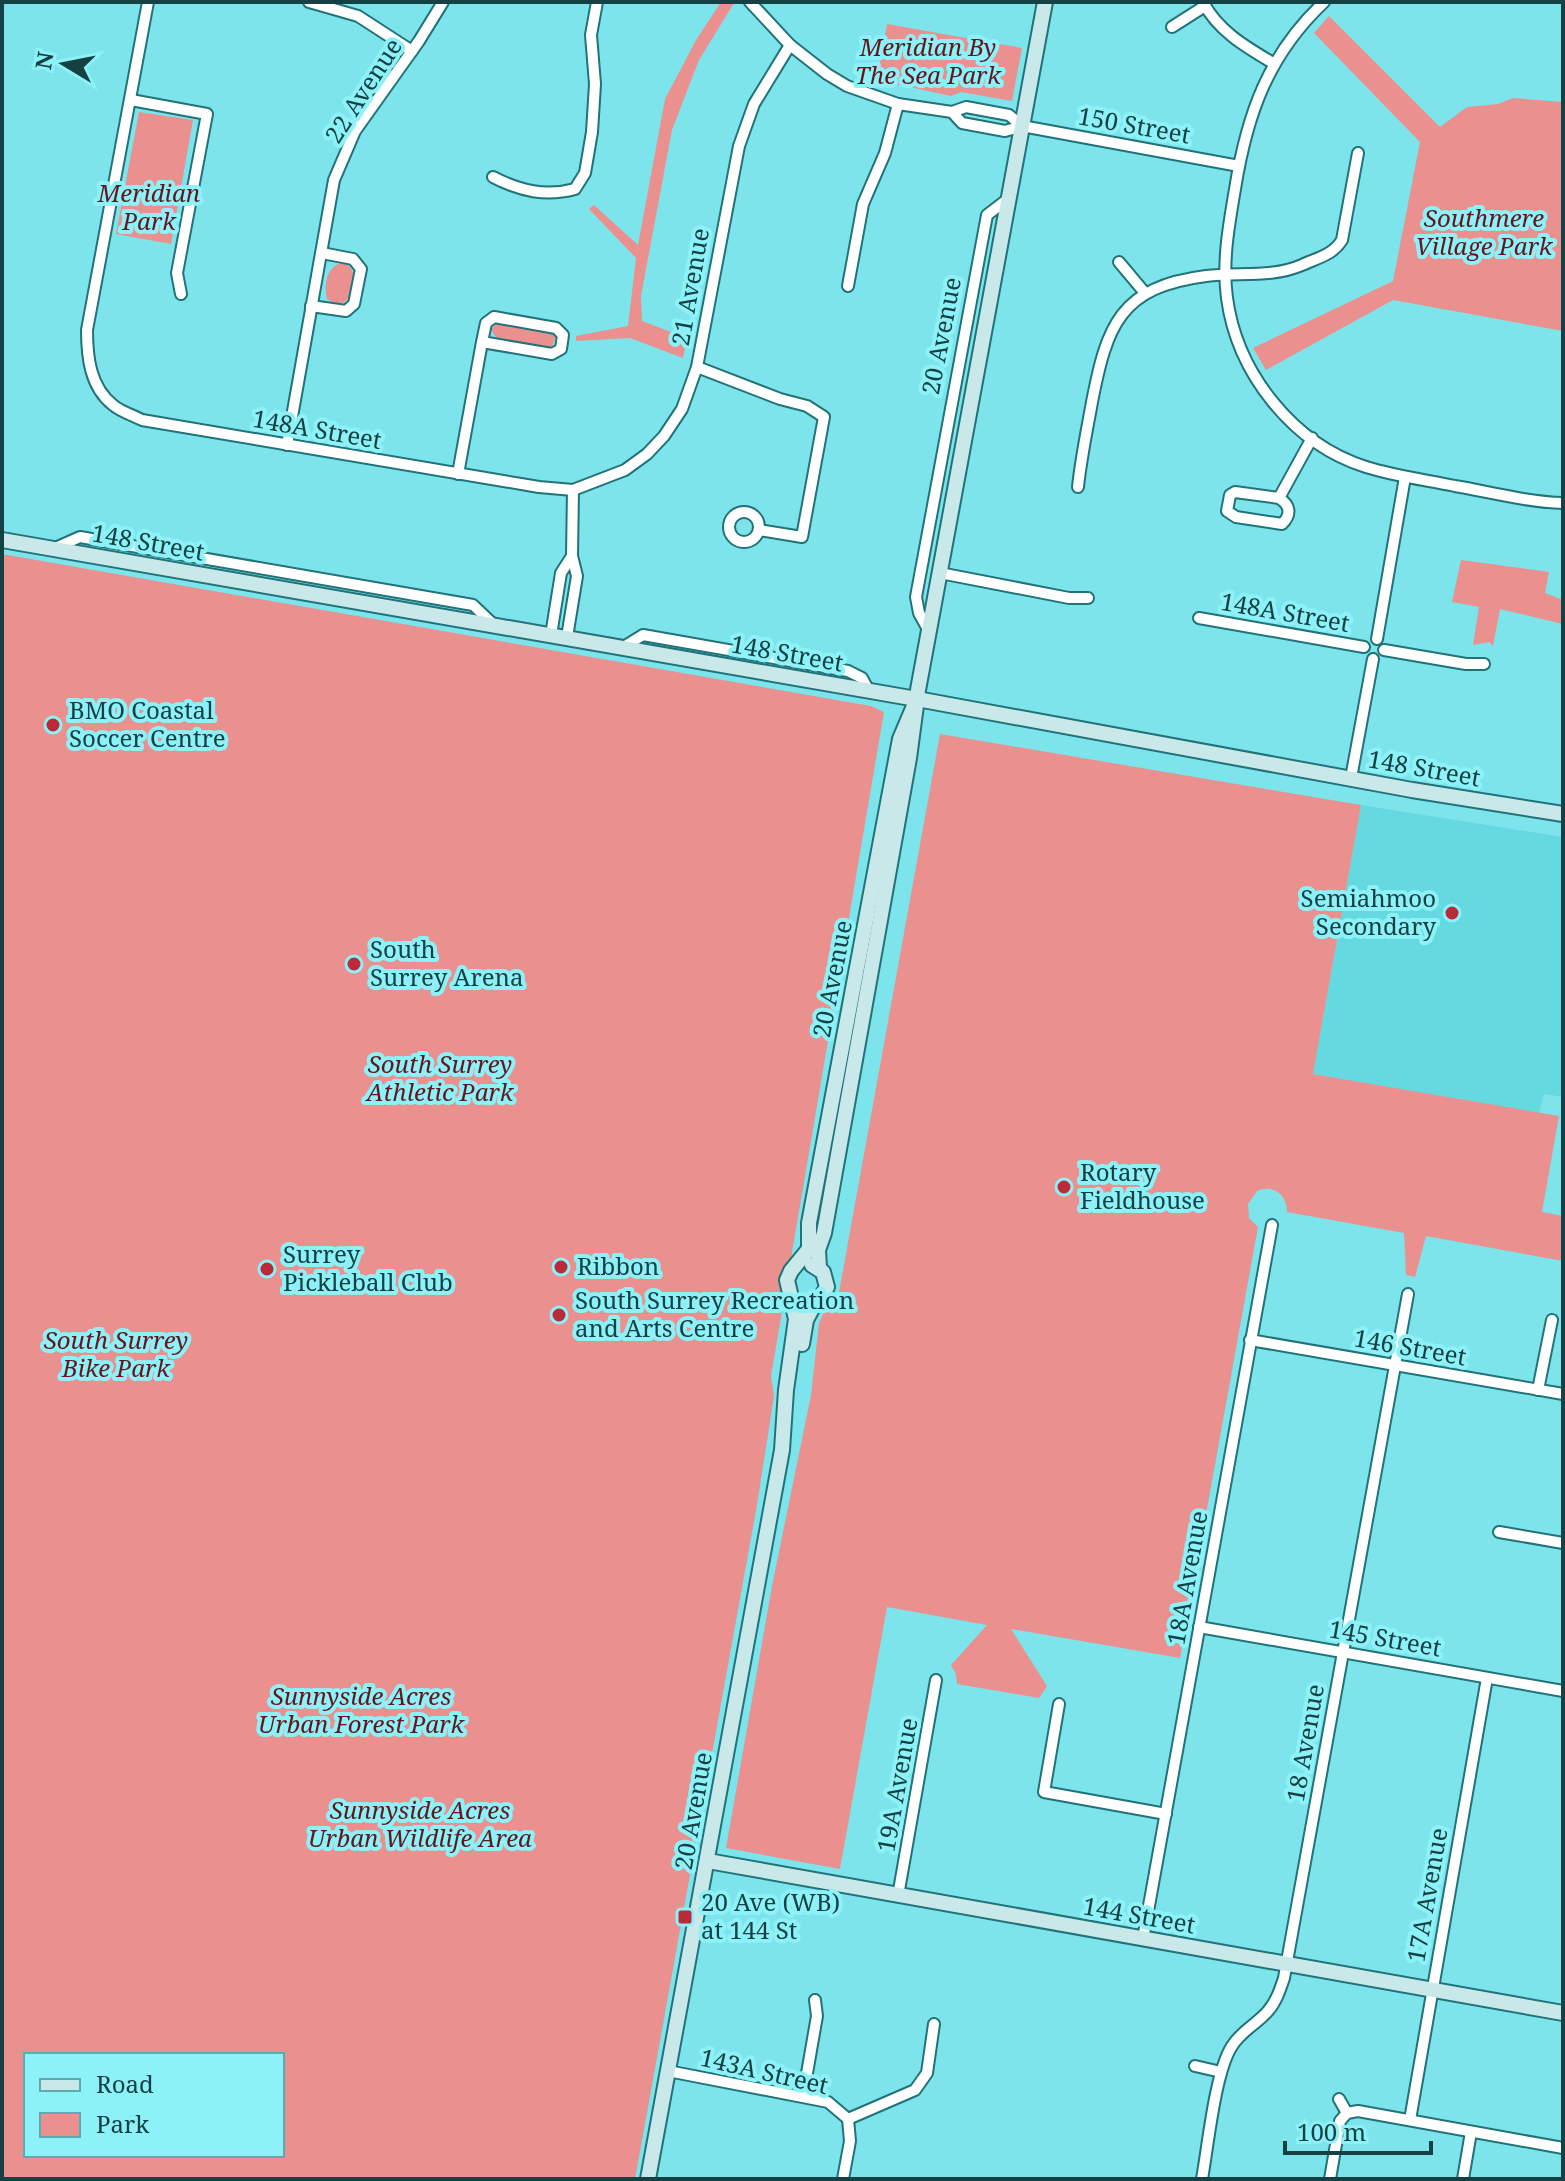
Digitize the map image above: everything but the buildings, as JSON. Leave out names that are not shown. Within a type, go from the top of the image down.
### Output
[{"type":"street","points":[[148,2],[131,100],[207,114],[177,273],[181,294]]},
{"type":"street","points":[[309,2],[358,16],[412,51]]},
{"type":"street","name":"22 Avenue","points":[[287,445],[334,180],[355,131],[443,2]]},
{"type":"street","points":[[493,177],[511,186],[556,195],[575,189],[585,173],[594,111],[591,35],[597,2]]},
{"type":"street","name":"150 Street","points":[[750,2],[790,45],[847,86],[898,104],[952,112],[966,107],[1009,115],[1022,126]]},
{"type":"street","name":"20 Avenue","points":[[819,1268],[818,1250],[824,1233],[929,631],[1045,2]]},
{"type":"street","points":[[1324,2],[1308,17],[1273,63],[1252,111],[1239,166],[1225,249],[1227,300],[1249,365],[1275,405],[1312,438],[1364,467],[1405,477],[1563,503]]},
{"type":"street","points":[[1172,27],[1204,4],[1217,23],[1237,41],[1273,63]]},
{"type":"street","name":"21 Avenue","points":[[573,490],[625,470],[647,454],[682,409],[697,367],[739,146],[754,104],[790,45]]},
{"type":"street","name":"148A Street","points":[[131,100],[87,330],[87,356],[96,384],[113,406],[142,420],[458,474],[573,490]]},
{"type":"street","points":[[848,286],[863,204],[885,153],[898,104]]},
{"type":"street","name":"150 Street","points":[[952,112],[962,123],[1005,131],[1022,126],[1239,166]]},
{"type":"street","points":[[1078,487],[1099,367],[1107,339],[1123,314],[1145,293],[1176,281],[1226,274],[1288,271],[1335,250],[1342,240],[1358,153]]},
{"type":"street","name":"20 Avenue","points":[[929,631],[919,613],[916,597],[921,566],[987,215],[1008,199]]},
{"type":"street","points":[[311,306],[346,311],[354,304],[361,269],[353,259],[322,253]]},
{"type":"street","points":[[1119,262],[1145,293]]},
{"type":"street","points":[[458,474],[482,342],[486,323],[494,317],[556,328],[563,335],[561,349],[552,354],[482,342]]},
{"type":"street","points":[[697,367],[780,399],[807,406],[824,417],[802,537],[759,530]]},
{"type":"street","points":[[1279,498],[1312,438]]},
{"type":"street","points":[[1377,639],[1405,477]]},
{"type":"street","points":[[567,637],[577,576],[572,556],[573,490]]},
{"type":"street","points":[[1235,492],[1279,498],[1289,508],[1282,524],[1236,517],[1227,511],[1230,495],[1235,492]]},
{"type":"street","name":"148 Street","points":[[2,540],[1563,814]]},
{"type":"street","points":[[551,635],[561,573],[572,556]]},
{"type":"street","points":[[940,573],[1069,598],[1088,598]]},
{"type":"street","name":"148A Street","points":[[1199,618],[1364,647]]},
{"type":"street","points":[[1377,639],[1384,650],[1381,657],[1373,659],[1366,655],[1364,647],[1367,641],[1377,639]]},
{"type":"street","points":[[1384,650],[1466,664],[1484,664]]},
{"type":"street","points":[[1351,778],[1373,659]]},
{"type":"street","name":"20 Avenue","points":[[796,1266],[809,1249],[809,1223],[900,739],[917,699]]},
{"type":"street","name":"18A Avenue","points":[[1143,1939],[1272,1225]]},
{"type":"street","points":[[810,1264],[819,1268],[827,1280],[827,1287],[815,1303],[802,1305],[789,1296],[787,1280],[796,1266],[810,1264]]},
{"type":"street","name":"18 Avenue","points":[[1202,2179],[1221,2072],[1230,2048],[1268,2011],[1278,1995],[1287,1963],[1408,1294]]},
{"type":"street","name":"20 Avenue","points":[[782,1450],[796,1319],[789,1296]]},
{"type":"street","name":"20 Avenue","points":[[648,2179],[782,1450],[787,1438],[806,1320],[815,1303]]},
{"type":"street","points":[[1538,1390],[1552,1320]]},
{"type":"street","name":"146 Street","points":[[1250,1340],[1563,1394]]},
{"type":"street","points":[[1499,1532],[1563,1543]]},
{"type":"street","name":"145 Street","points":[[1199,1627],[1563,1691]]},
{"type":"street","name":"17A Avenue","points":[[1410,2120],[1487,1678]]},
{"type":"street","name":"19A Avenue","points":[[898,1896],[936,1680]]},
{"type":"street","points":[[1059,1704],[1044,1792],[1166,1814]]},
{"type":"street","name":"144 Street","points":[[708,1861],[1563,2013]]},
{"type":"street","points":[[803,2096],[817,2016],[815,2000]]},
{"type":"street","points":[[843,2179],[850,2141],[848,2119],[915,2090],[927,2073],[934,2024]]},
{"type":"street","points":[[1195,2066],[1221,2072]]},
{"type":"street","name":"143A Street","points":[[668,2071],[828,2102],[848,2119]]},
{"type":"street","points":[[1339,2099],[1353,2112],[1563,2148]]},
{"type":"street","points":[[1330,2179],[1340,2121],[1353,2112]]},
{"type":"street","points":[[1463,2179],[1471,2132]]},
{"type":"shaded area","name":"Semiahmoo Secondary","points":[[1361,805],[1563,837],[1563,1097],[1544,1094],[1539,1113],[1313,1074]]},
{"type":"green space","points":[[721,2],[734,3],[699,60],[672,130],[641,296],[642,321],[687,338],[683,358],[630,338],[576,341],[576,336],[628,326],[636,258],[589,209],[594,205],[638,245],[665,99],[696,40]]},
{"type":"green space","name":"Southmere Village Park","points":[[1329,16],[1440,127],[1467,107],[1498,104],[1513,98],[1563,102],[1563,331],[1393,300],[1266,370],[1253,348],[1393,281],[1420,142],[1314,33]]},
{"type":"green space","name":"Meridian By The Sea Park","points":[[887,24],[1022,48],[1012,101],[961,92],[951,96],[877,80]]},
{"type":"green space","name":"Meridian Park","points":[[139,112],[193,120],[171,244],[116,234]]},
{"type":"green space","points":[[341,263],[348,264],[354,274],[349,297],[337,305],[327,299],[326,283],[332,268]]},
{"type":"green space","points":[[496,324],[551,332],[556,337],[551,348],[547,349],[497,339],[491,330]]},
{"type":"green space","points":[[2,554],[871,706],[884,712],[771,1376],[774,1396],[757,1505],[635,2179],[2,2179]]},
{"type":"green space","points":[[1461,560],[1549,572],[1545,593],[1563,600],[1563,624],[1500,609],[1493,646],[1489,642],[1473,645],[1479,607],[1452,602]]},
{"type":"green space","points":[[940,734],[1361,805],[1313,1074],[1559,1116],[1542,1212],[1563,1216],[1563,1261],[1426,1236],[1415,1277],[1406,1275],[1404,1233],[1287,1212],[1285,1201],[1278,1192],[1269,1189],[1257,1191],[1248,1204],[1249,1218],[1258,1227],[1180,1658],[1011,1629],[1047,1686],[1039,1698],[957,1684],[951,1665],[987,1625],[887,1607],[840,1869],[726,1848],[772,1586],[811,1395],[819,1323],[825,1310],[836,1309]]},
{"type":"place","name":"BMO Coastal Soccer Centre","points":[[53,725]]},
{"type":"place","name":"Semiahmoo Secondary","points":[[1452,913]]},
{"type":"place","name":"South Surrey Arena","points":[[354,964]]},
{"type":"place","name":"Rotary Fieldhouse","points":[[1064,1187]]},
{"type":"place","name":"Ribbon","points":[[561,1267]]},
{"type":"place","name":"Surrey Pickleball Club","points":[[267,1269]]},
{"type":"place","name":"South Surrey Recreation and Arts Centre","points":[[559,1315]]},
{"type":"place","name":"20 Ave (WB) at 144 St","points":[[685,1917]]},
{"type":"park label","name":"South Surrey Athletic Park","points":[[440,1079]]},
{"type":"park label","name":"South Surrey Bike Park","points":[[116,1355]]},
{"type":"park label","name":"Sunnyside Acres Urban Forest Park","points":[[361,1711]]},
{"type":"park label","name":"Sunnyside Acres Urban Wildlife Area","points":[[420,1825]]}]
